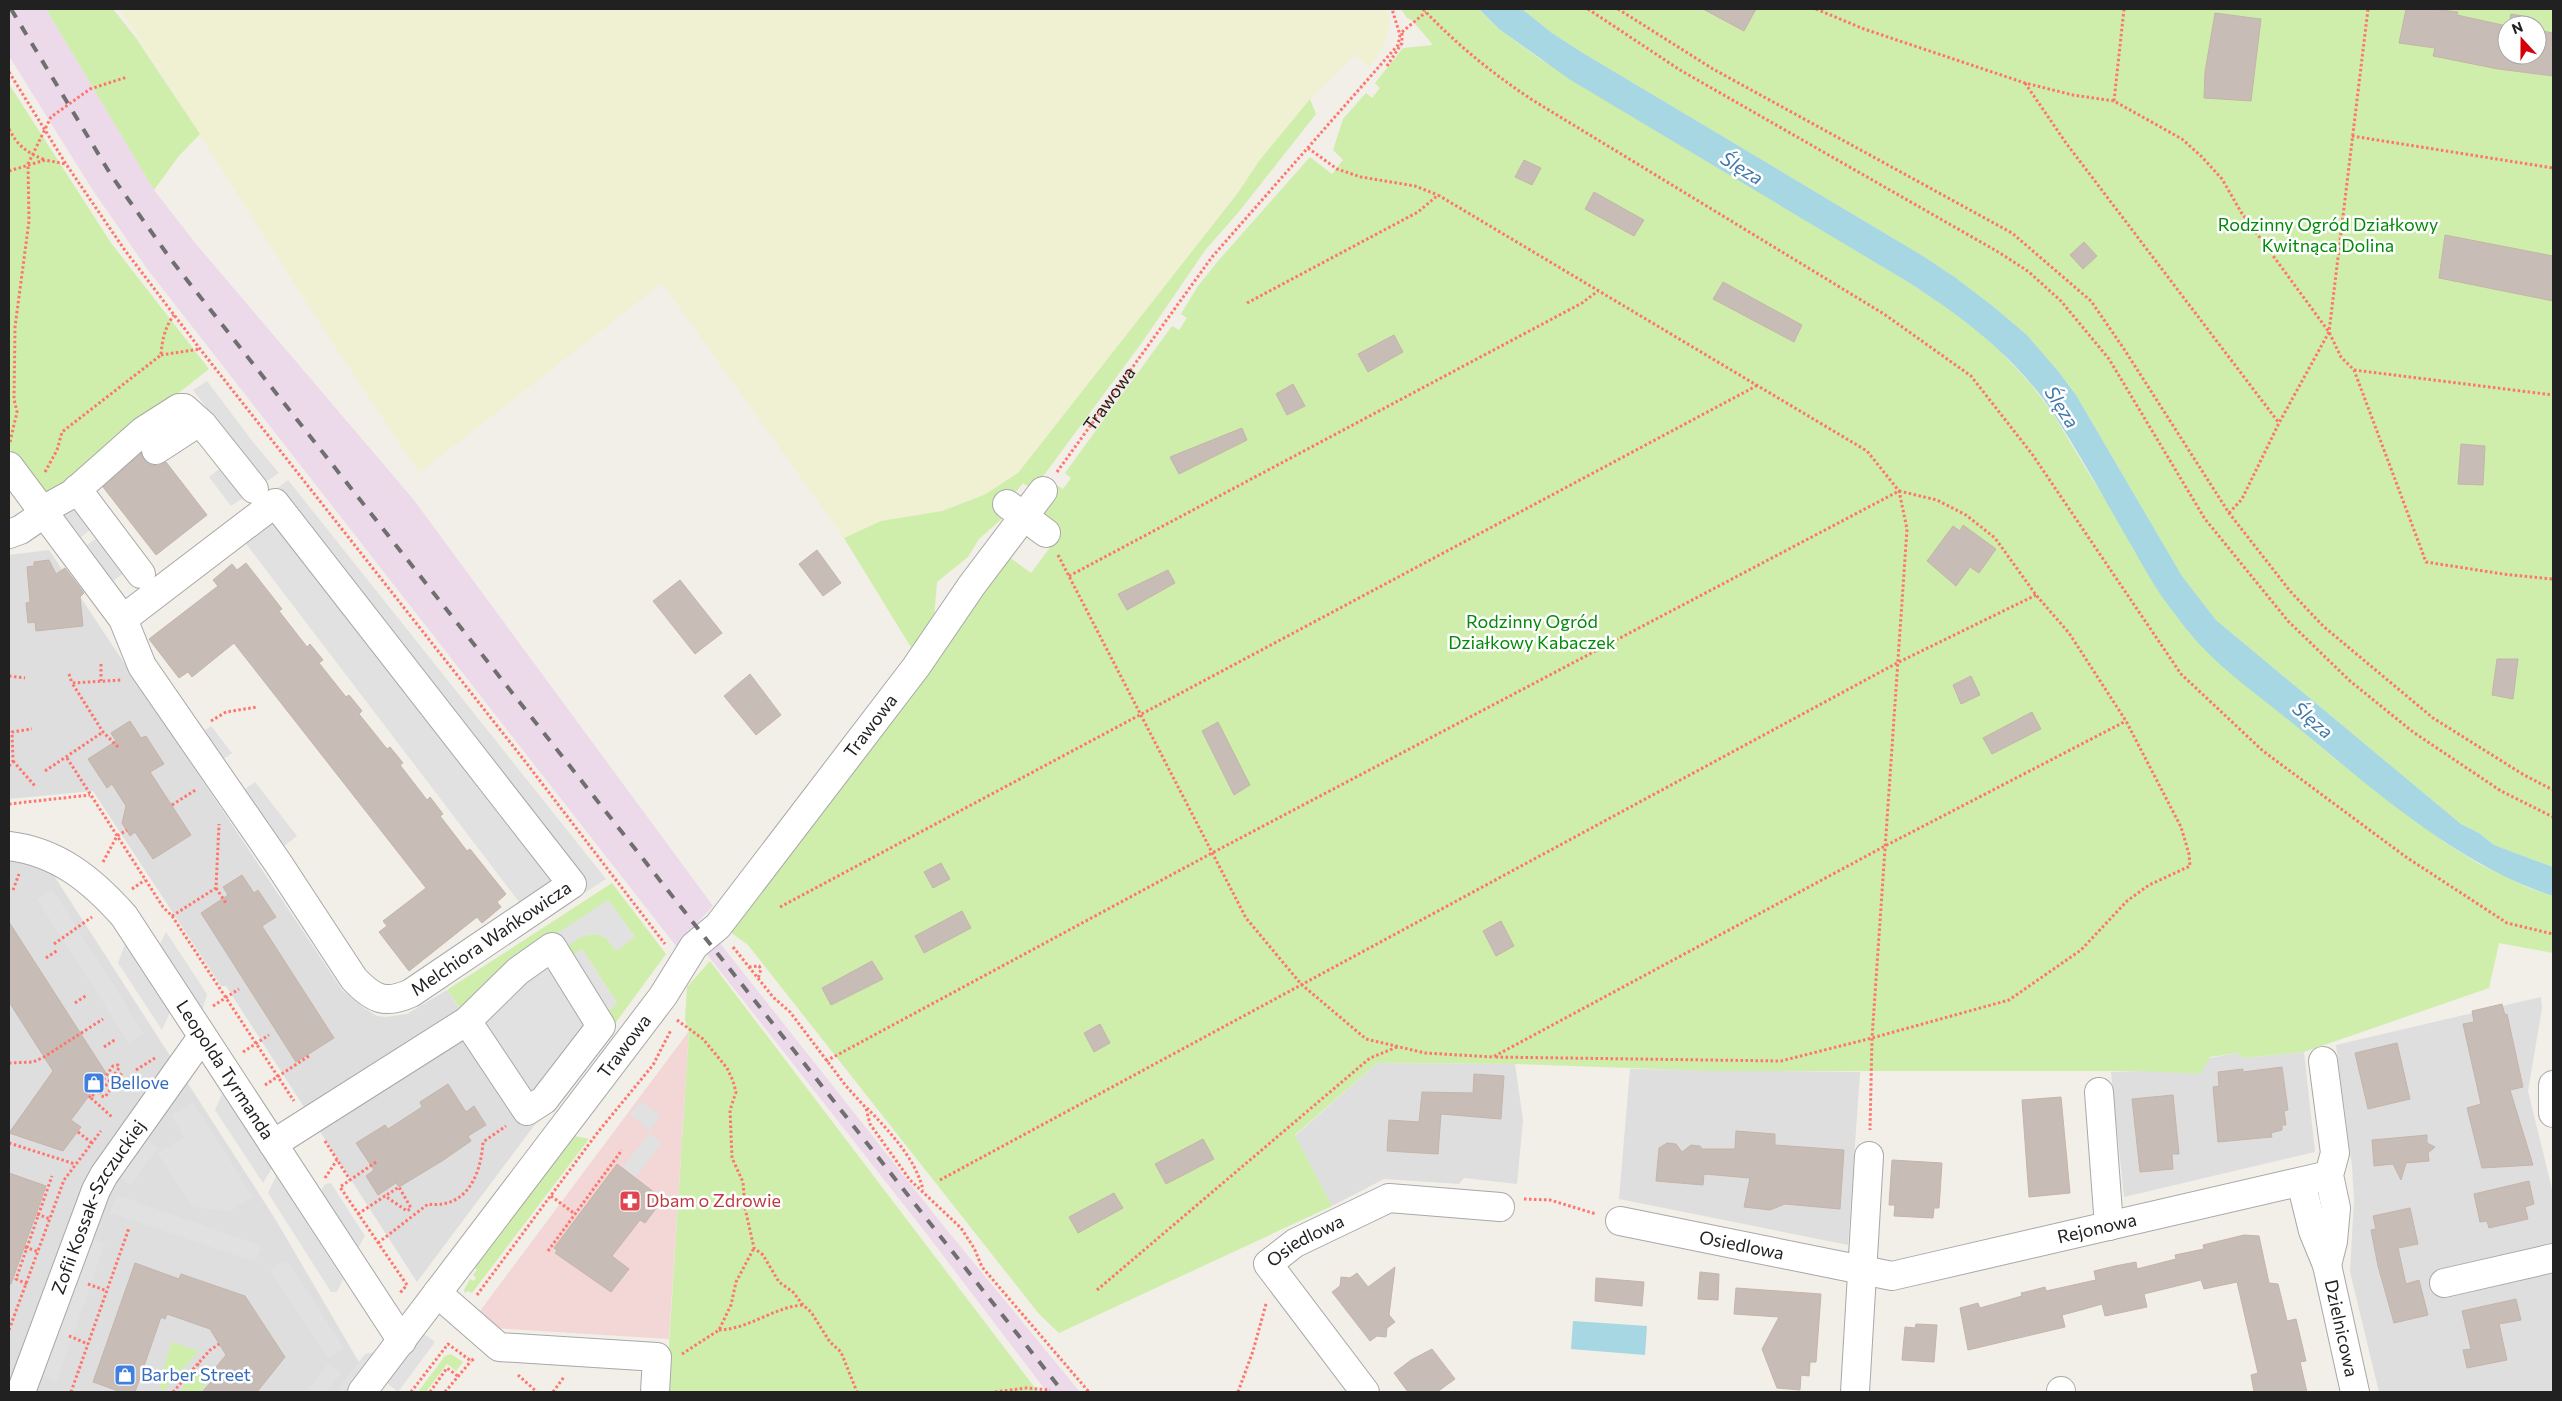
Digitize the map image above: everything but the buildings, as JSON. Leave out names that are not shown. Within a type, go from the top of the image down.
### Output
[{"type":"street","points":[[9,534],[20,530],[45,513],[52,505],[77,489],[143,431],[178,408],[184,408],[199,422],[254,489]]},
{"type":"street","points":[[156,450],[199,422]]},
{"type":"street","name":"Melchiora Wańkowicza","points":[[9,466],[123,618],[142,666],[278,862],[354,978],[370,993],[387,1000],[396,1000],[410,993],[572,884],[276,503],[123,618]]},
{"type":"street","points":[[77,489],[141,574]]},
{"type":"street","name":"Trawowa","points":[[362,1392],[663,996],[694,946],[718,926],[916,666],[972,585],[1016,510],[1043,491]]},
{"type":"street","points":[[1016,510],[1051,542]]},
{"type":"street","name":"Leopolda Tyrmanda","points":[[9,846],[29,848],[72,867],[92,882],[132,928],[402,1341]]},
{"type":"street","points":[[273,1144],[467,1021],[518,971],[552,947],[601,1026],[544,1100],[527,1111],[467,1021]]},
{"type":"street","name":"Zofii Kossak-Szczuckiej","points":[[21,1392],[68,1262],[104,1175],[197,1028]]},
{"type":"street","points":[[2323,1061],[2335,1153],[2329,1176]]},
{"type":"street","points":[[2553,1085],[2553,1113]]},
{"type":"street","points":[[2098,1092],[2109,1226]]},
{"type":"street","points":[[1855,1392],[1869,1156]]},
{"type":"street","name":"Rejonowa","points":[[1863,1270],[1892,1276],[2329,1176]]},
{"type":"street","name":"Dzielnicowa","points":[[2327,1265],[2333,1241],[2336,1208],[2329,1176]]},
{"type":"street","name":"Dzielnicowa","points":[[2301,1182],[2313,1231],[2327,1265],[2355,1392]]},
{"type":"street","name":"Osiedlowa","points":[[1365,1392],[1268,1264],[1295,1243],[1389,1198],[1500,1207]]},
{"type":"street","name":"Osiedlowa","points":[[1620,1221],[1863,1270]]},
{"type":"street","points":[[2444,1283],[2553,1258]]},
{"type":"street","points":[[437,1293],[499,1347],[657,1357],[655,1392]]},
{"type":"path","points":[[1387,66],[1402,43],[1401,34],[1392,9]]},
{"type":"path","points":[[1588,9],[1680,70],[2000,253],[2029,272],[2061,301],[2109,359],[2205,519],[2288,621],[2350,681],[2413,732],[2501,791],[2553,817]]},
{"type":"path","points":[[1618,9],[1713,69],[2012,233],[2090,302],[2124,349],[2229,512],[2290,591],[2358,658],[2433,718],[2524,775],[2553,790]]},
{"type":"path","points":[[1816,9],[1864,29],[2026,83],[2073,95],[2114,101],[2182,138],[2222,179],[2241,212],[2329,332],[2341,357],[2354,370],[2426,562],[2503,574],[2553,579]]},
{"type":"path","points":[[2114,101],[2124,9]]},
{"type":"path","points":[[2229,512],[2242,498],[2279,422],[2329,332],[2339,232],[2352,158],[2352,136],[2368,9]]},
{"type":"path","points":[[1401,34],[1425,10],[1463,50],[1495,75],[1884,314],[1971,376],[2032,454],[2181,674],[2263,751],[2406,858],[2507,923],[2553,934]]},
{"type":"path","name":"Trawowa","points":[[1043,491],[1212,257],[1384,63],[1398,45],[1401,34]]},
{"type":"path","points":[[9,72],[66,164],[124,249],[200,349],[524,760],[664,943]]},
{"type":"path","points":[[9,445],[18,412],[14,399],[15,327],[29,221],[28,164],[46,132],[51,117],[82,94],[108,82],[127,77]]},
{"type":"path","points":[[2026,83],[2066,143],[2279,422]]},
{"type":"path","points":[[9,129],[18,145],[33,155],[45,160],[66,164]]},
{"type":"path","points":[[2352,136],[2553,168]]},
{"type":"path","points":[[1308,148],[1337,169],[1361,177],[1415,186],[1438,195],[1867,451],[1899,491],[1907,529],[1872,1038],[1869,1156]]},
{"type":"path","points":[[9,171],[45,160]]},
{"type":"path","points":[[1247,303],[1418,212],[1438,195]]},
{"type":"path","points":[[1069,576],[1582,303],[1598,291]]},
{"type":"path","points":[[161,356],[162,341],[168,322],[174,315]]},
{"type":"path","points":[[28,491],[40,480],[57,450],[62,432],[161,356],[200,349]]},
{"type":"path","points":[[2354,370],[2553,395]]},
{"type":"path","points":[[780,907],[1758,385]]},
{"type":"path","points":[[826,1061],[1212,853],[1899,491],[1937,500],[1966,515],[1995,538],[2036,595],[2069,633],[2126,721],[2181,827],[2189,854],[2190,866],[2149,885],[2127,901],[2081,950],[2009,1000],[1781,1061],[1493,1057],[1425,1053],[1366,1039],[1301,984],[1246,918],[1212,853],[1141,714],[1051,542]]},
{"type":"path","points":[[940,1180],[1897,663],[2036,595]]},
{"type":"path","points":[[101,664],[101,681]]},
{"type":"path","points":[[69,674],[72,683],[103,732],[118,747]]},
{"type":"path","points":[[9,676],[25,678]]},
{"type":"path","points":[[72,683],[127,680]]},
{"type":"path","points":[[212,721],[226,712],[256,707]]},
{"type":"path","points":[[1493,1057],[1885,846],[2126,721]]},
{"type":"path","points":[[32,729],[11,732],[13,762],[35,786]]},
{"type":"path","points":[[46,771],[103,732]]},
{"type":"path","points":[[67,758],[163,908],[172,916],[302,1113],[312,1120],[350,1180]]},
{"type":"path","points":[[9,766],[13,762]]},
{"type":"path","points":[[192,780],[202,795]]},
{"type":"path","points":[[172,805],[197,788]]},
{"type":"path","points":[[9,804],[90,795]]},
{"type":"path","points":[[219,822],[216,888],[226,903]]},
{"type":"path","points":[[92,882],[117,836],[126,830]]},
{"type":"path","points":[[172,916],[216,888]]},
{"type":"path","points":[[54,944],[112,903]]},
{"type":"path","points":[[718,926],[758,979],[790,1012],[826,1061],[909,1159],[921,1179],[924,1191]]},
{"type":"path","points":[[46,958],[58,950]]},
{"type":"path","points":[[749,966],[759,966],[761,969],[758,979]]},
{"type":"path","points":[[197,1028],[226,998],[239,989]]},
{"type":"path","points":[[75,1003],[87,995]]},
{"type":"path","points":[[412,1392],[466,1320],[469,1304],[598,1132],[653,1065],[666,1043],[676,1018],[702,1039],[727,1068],[733,1082],[736,1092],[730,1110],[732,1158],[743,1182],[745,1208],[754,1248],[762,1255],[778,1282],[793,1292],[802,1306],[811,1312],[830,1342],[841,1352],[857,1392]]},
{"type":"path","points":[[9,1063],[33,1062],[44,1057],[103,1019]]},
{"type":"path","points":[[222,1066],[269,1035]]},
{"type":"path","points":[[104,1047],[116,1039]]},
{"type":"path","points":[[1097,1290],[1370,1058],[1397,1046]]},
{"type":"path","points":[[243,1099],[309,1056]]},
{"type":"path","points":[[112,1117],[90,1097],[113,1066],[118,1065],[118,1068],[100,1094],[101,1096],[104,1097],[122,1073]]},
{"type":"path","points":[[866,1108],[870,1124],[910,1180],[924,1191],[961,1228],[974,1248],[982,1267],[1089,1392]]},
{"type":"path","points":[[378,1243],[428,1204],[438,1206],[462,1194],[473,1184],[479,1172],[483,1142],[527,1111]]},
{"type":"path","points":[[78,1132],[92,1143]]},
{"type":"path","points":[[9,1143],[104,1175]]},
{"type":"path","points":[[548,1251],[622,1150]]},
{"type":"path","points":[[376,1162],[340,1187],[407,1285]]},
{"type":"path","points":[[27,1284],[16,1279],[52,1176]]},
{"type":"path","points":[[358,1214],[385,1196],[399,1187],[411,1208],[407,1211],[385,1196]]},
{"type":"path","points":[[551,1196],[575,1214]]},
{"type":"path","points":[[1500,1207],[1522,1199],[1550,1200],[1620,1221]]},
{"type":"path","points":[[38,1214],[50,1219]]},
{"type":"path","points":[[71,1392],[129,1228]]},
{"type":"path","points":[[26,1247],[39,1252]]},
{"type":"path","points":[[719,1330],[731,1305],[736,1282],[754,1248]]},
{"type":"path","points":[[35,1261],[41,1263]]},
{"type":"path","points":[[97,1287],[107,1291]]},
{"type":"path","points":[[1238,1392],[1253,1351],[1267,1302],[1285,1288]]},
{"type":"path","points":[[657,1361],[675,1357],[719,1330],[737,1327],[792,1307],[802,1306]]},
{"type":"path","points":[[80,1340],[88,1344]]},
{"type":"path","points":[[173,1392],[210,1350],[219,1344]]},
{"type":"path","points":[[448,1344],[471,1361]]},
{"type":"path","points":[[445,1392],[471,1361],[478,1356]]},
{"type":"path","points":[[197,1364],[210,1374]]},
{"type":"path","points":[[430,1392],[447,1368],[459,1377]]},
{"type":"path","points":[[552,1392],[566,1375]]},
{"type":"path","points":[[523,1379],[537,1392]]},
{"type":"path","points":[[995,1392],[1026,1388],[1050,1390]]},
{"type":"shaded area","points":[[9,9],[46,9],[154,190],[196,244],[413,499],[713,906],[676,946],[148,270],[92,189],[9,56]]},
{"type":"shaded area","points":[[207,381],[279,473],[264,483],[193,390]]},
{"type":"shaded area","points":[[223,466],[246,496],[231,506],[209,477]]},
{"type":"shaded area","points":[[288,480],[606,879],[536,924],[231,524]]},
{"type":"shaded area","points":[[77,505],[94,527],[81,537],[64,515]]},
{"type":"shaded area","points":[[101,535],[128,570],[113,581],[87,545]]},
{"type":"shaded area","points":[[49,550],[342,990],[377,1016],[386,1017],[407,1014],[447,990],[536,1123],[417,1282],[226,986],[221,986],[93,791],[9,799],[9,555]]},
{"type":"shaded area","points":[[211,726],[232,753],[221,761],[200,734]]},
{"type":"shaded area","points":[[255,782],[297,836],[284,846],[241,792]]},
{"type":"shaded area","points":[[9,859],[49,868],[274,1217],[363,1369],[346,1392],[9,1392]]},
{"type":"shaded area","points":[[52,889],[144,1033],[129,1043],[37,899]]},
{"type":"shaded area","points":[[608,900],[635,937],[616,951],[604,936],[591,934],[579,938],[566,947],[570,956],[582,949],[617,1003],[605,1014],[611,1029],[536,1123],[464,1014],[510,964]]},
{"type":"shaded area","points":[[166,932],[207,994],[201,1014],[158,948]]},
{"type":"shaded area","points":[[719,942],[946,1229],[1080,1392],[1047,1392],[926,1233],[706,953]]},
{"type":"shaded area","points":[[125,944],[170,1012],[162,1030],[118,963]]},
{"type":"shaded area","points":[[2541,997],[2542,1008],[2528,1091],[2553,1193],[2553,1392],[2379,1392],[2350,1272],[2354,1200],[2352,1166],[2336,1045]]},
{"type":"shaded area","points":[[689,1031],[669,1339],[493,1328],[477,1315]]},
{"type":"shaded area","points":[[2304,1052],[2315,1152],[2124,1197],[2111,1072],[2141,1071],[2237,1053],[2244,1058]]},
{"type":"shaded area","points":[[1377,1063],[1515,1064],[1523,1120],[1517,1184],[1464,1178],[1459,1184],[1384,1179],[1332,1206],[1295,1136]]},
{"type":"shaded area","points":[[1630,1069],[1860,1072],[1848,1245],[1619,1199]]},
{"type":"shaded area","points":[[222,1094],[272,1168],[263,1183],[215,1110]]},
{"type":"shaded area","points":[[641,1101],[661,1116],[650,1131],[630,1115]]},
{"type":"shaded area","points":[[193,1102],[253,1197],[230,1211],[193,1207],[158,1153],[184,1137],[171,1115]]},
{"type":"shaded area","points":[[649,1133],[662,1143],[636,1177],[623,1167]]},
{"type":"shaded area","points":[[144,1138],[158,1148],[131,1185],[117,1175]]},
{"type":"shaded area","points":[[276,1176],[343,1279],[337,1292],[331,1292],[268,1193]]},
{"type":"shaded area","points":[[331,1183],[365,1236],[356,1252],[318,1195],[325,1184]]},
{"type":"shaded area","points":[[117,1195],[261,1246],[255,1262],[110,1213]]},
{"type":"shaded area","points":[[89,1237],[105,1243],[57,1381],[40,1375]]},
{"type":"shaded area","points":[[286,1260],[344,1348],[329,1358],[270,1270]]},
{"type":"shaded area","points":[[420,1331],[435,1342],[398,1392],[383,1380]]},
{"type":"shaded area","points":[[379,1351],[348,1392],[336,1392],[365,1354]]},
{"type":"shaded area","points":[[329,1363],[341,1373],[326,1392],[306,1392]]},
{"type":"green space","points":[[46,9],[113,9],[136,38],[200,134],[178,157],[154,190]]},
{"type":"green space","points":[[120,9],[1386,9],[1390,21],[1383,48],[1376,59],[1369,67],[1355,55],[1310,99],[1259,161],[1237,194],[1018,473],[984,495],[942,511],[881,521],[844,538],[662,283],[419,473],[308,305]]},
{"type":"green space","name":"Rodzinny Ogród Działkowy Kabaczek","points":[[1401,9],[1479,9],[1499,29],[1540,59],[1908,282],[1944,305],[1980,333],[2030,383],[2052,412],[2091,477],[2203,648],[2334,758],[2444,842],[2479,864],[2529,888],[2553,896],[2553,953],[2499,943],[2489,988],[2304,1052],[2244,1058],[2237,1053],[2210,1057],[2200,1074],[2141,1071],[1714,1071],[1515,1064],[1377,1063],[1295,1135],[1332,1206],[1059,1333],[1039,1314],[748,945],[729,931],[1005,554],[1031,573],[1060,534],[1040,519],[1056,485],[1063,489],[1071,478],[1065,473],[1172,326],[1179,330],[1187,318],[1181,314],[1198,286],[1310,157],[1332,174],[1343,160],[1333,150],[1343,119],[1366,93],[1372,98],[1380,88],[1375,83],[1403,48],[1433,45]]},
{"type":"green space","name":"Rodzinny Ogród Działkowy Kwitnąca Dolina","points":[[1522,9],[2553,9],[2553,867],[2494,845],[2479,833],[2461,824],[2216,620],[2182,576],[2076,395],[2027,335],[1994,307],[1923,256],[1552,33]]},
{"type":"green space","points":[[9,84],[111,243],[209,369],[47,496],[9,448]]},
{"type":"green space","points":[[1310,99],[1316,114],[1237,214],[1206,249],[1143,341],[1033,490],[1023,483],[1003,509],[1005,516],[979,539],[968,557],[937,582],[934,618],[912,649],[844,538],[881,521],[942,511],[984,495],[1018,473],[1237,194],[1259,161]]},
{"type":"green space","points":[[612,883],[666,954],[611,1029],[605,1014],[617,1003],[582,949],[570,957],[566,947],[581,937],[592,934],[598,934],[608,939],[635,937],[608,900],[464,1014],[447,990]]},
{"type":"green space","points":[[710,961],[1038,1392],[666,1392],[689,1032],[685,1020],[687,987]]},
{"type":"green space","points":[[575,1136],[589,1139],[472,1293],[468,1291],[465,1293],[464,1290],[470,1279],[474,1281],[476,1278],[473,1275],[477,1270],[473,1266]]},
{"type":"green space","points":[[172,1342],[199,1351],[162,1392],[159,1381]]},
{"type":"green space","points":[[451,1354],[463,1362],[456,1371],[447,1364],[426,1392],[418,1392],[445,1356]]},
{"type":"green space","points":[[199,1375],[208,1382],[200,1392],[179,1392],[193,1376]]},
{"type":"water","name":"Ślęza","points":[[1479,9],[1522,9],[1552,33],[1583,53],[1923,256],[1994,307],[2027,335],[2076,395],[2182,576],[2216,620],[2461,824],[2479,833],[2494,845],[2553,867],[2553,896],[2519,883],[2486,867],[2422,826],[2360,779],[2238,680],[2202,647],[2158,591],[2084,464],[2039,393],[2006,357],[1969,324],[1908,282],[1569,79],[1499,29]]},
{"type":"water","points":[[1573,1321],[1647,1326],[1645,1355],[1571,1349]]},
{"type":"railway","points":[[11,9],[111,175],[172,261],[1063,1392]]},
{"type":"place","name":"Bellove","points":[[94,1083]]},
{"type":"place","name":"Dbam o Zdrowie","points":[[630,1201]]},
{"type":"place","name":"Barber Street","points":[[125,1375]]}]
